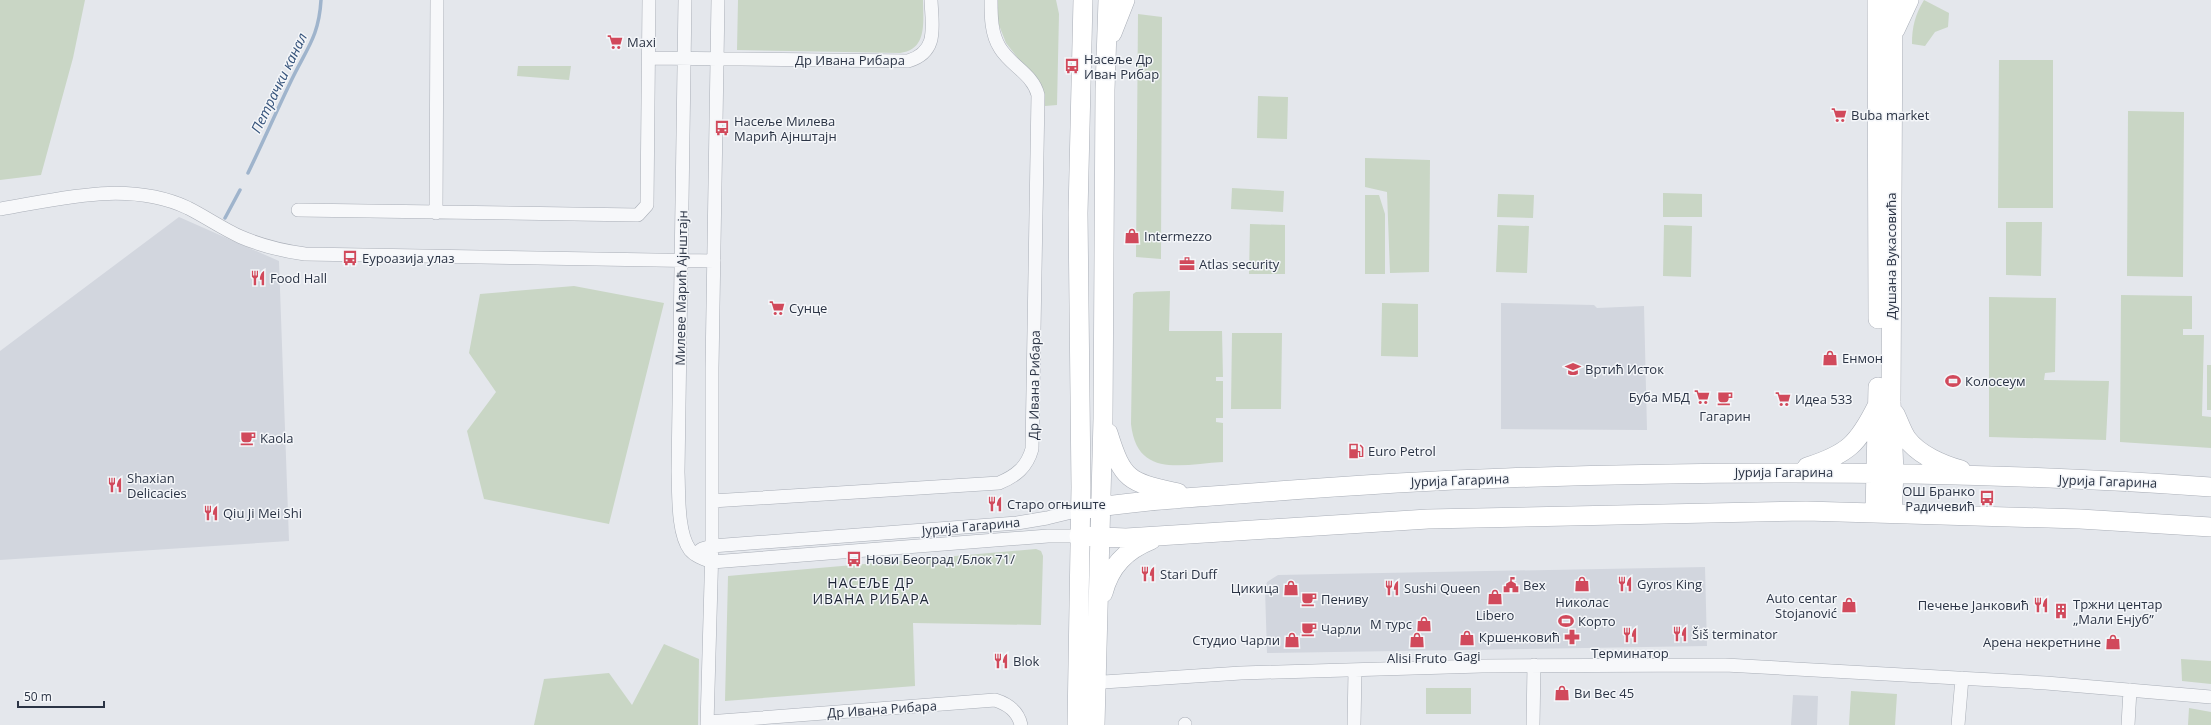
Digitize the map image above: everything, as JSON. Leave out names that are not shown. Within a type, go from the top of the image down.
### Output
[{"type":"main road","points":[[1071,0],[1083,22]]},
{"type":"main road","points":[[1082,0],[1083,22],[1078,229],[1079,536],[1087,683],[1095,725]]},
{"type":"main road","points":[[1078,725],[1087,683],[1098,612],[1103,419],[1106,47],[1108,0]]},
{"type":"main road","points":[[1106,47],[1125,0]]},
{"type":"main road","points":[[1865,0],[1884,32],[1909,0]]},
{"type":"main road","name":"Душана Вукасовића","points":[[1877,0],[1884,32],[1885,473],[1883,512]]},
{"type":"main road","name":"Душана Вукасовића","points":[[1884,32],[1892,0]]},
{"type":"main road","points":[[1785,472],[1819,463],[1843,452],[1851,446],[1884,402],[1907,439],[1916,448],[1940,463],[1982,476]]},
{"type":"main road","points":[[1103,419],[1117,462],[1130,477],[1146,486],[1195,497]]},
{"type":"main road","name":"Јурија Гагарина","points":[[1080,510],[1101,506],[1195,497],[1429,480],[1618,474],[1785,472],[1885,473],[2211,487]]},
{"type":"main road","name":"Јурија Гагарина","points":[[1079,536],[1100,538],[1164,536],[1428,519],[1806,511],[1883,512],[2080,519],[2211,527]]},
{"type":"main road","points":[[1098,612],[1108,580],[1124,554],[1143,543],[1164,536]]},
{"type":"street","points":[[436,213],[437,0]]},
{"type":"street","points":[[298,210],[633,217],[642,213],[647,205],[649,0]]},
{"type":"street","name":"Милеве Марић Ајнштајн","points":[[685,0],[679,492],[684,537],[690,550],[695,554]]},
{"type":"street","points":[[707,724],[712,562],[711,446],[718,0]]},
{"type":"street","name":"Др Ивана Рибара","points":[[717,59],[908,61],[917,58],[929,48],[932,39],[931,0]]},
{"type":"street","name":"Др Ивана Рибара","points":[[712,501],[999,483],[1015,476],[1029,458],[1032,449],[1034,385],[1038,95],[1036,85],[1004,54],[997,44],[993,31],[991,0]]},
{"type":"street","points":[[648,58],[717,59]]},
{"type":"street","points":[[0,209],[54,199],[102,194],[126,194],[152,197],[187,208],[240,237],[286,252],[336,256],[714,261]]},
{"type":"street","name":"Јурија Гагарина","points":[[712,546],[1017,523],[1080,510]]},
{"type":"street","name":"Јурија Гагарина","points":[[712,562],[1048,536],[1079,536]]},
{"type":"street","points":[[712,546],[702,549],[695,554],[712,562]]},
{"type":"street","points":[[1087,683],[1241,673],[1534,665],[1725,665],[1962,678],[2211,697]]},
{"type":"street","points":[[1533,725],[1534,665]]},
{"type":"street","points":[[1354,725],[1355,671]]},
{"type":"street","points":[[1958,725],[1962,678]]},
{"type":"street","points":[[2128,725],[2130,690]]},
{"type":"street","name":"Др Ивана Рибара","points":[[707,724],[995,700],[1010,706],[1017,714],[1021,725]]},
{"type":"shaded area","points":[[179,217],[279,261],[289,541],[0,560],[0,351]]},
{"type":"shaded area","name":"Вртић Исток","points":[[1501,303],[1594,305],[1597,308],[1644,306],[1647,430],[1501,429]]},
{"type":"shaded area","points":[[1705,567],[1707,646],[1267,653],[1265,589],[1267,582],[1278,575]]},
{"type":"shaded area","points":[[1793,695],[1818,696],[1817,725],[1791,725]]},
{"type":"green space","points":[[0,0],[85,0],[73,58],[41,175],[0,180]]},
{"type":"green space","points":[[738,0],[923,0],[922,33],[920,40],[915,46],[909,51],[900,53],[737,50]]},
{"type":"green space","points":[[995,0],[1056,0],[1059,14],[1057,105],[1045,106],[1042,89],[1006,43],[997,20]]},
{"type":"green space","points":[[1924,0],[1949,13],[1948,27],[1935,32],[1925,46],[1912,44],[1915,21]]},
{"type":"green space","points":[[1138,14],[1162,17],[1161,259],[1136,257]]},
{"type":"green space","points":[[1999,60],[2053,60],[2053,208],[1998,208]]},
{"type":"green space","points":[[518,66],[571,66],[569,80],[517,76]]},
{"type":"green space","points":[[1258,96],[1288,97],[1287,139],[1257,138]]},
{"type":"green space","points":[[2128,111],[2184,112],[2183,277],[2127,276]]},
{"type":"green space","points":[[1365,158],[1430,160],[1429,272],[1390,273],[1387,192],[1365,187]]},
{"type":"green space","points":[[1232,188],[1284,191],[1283,212],[1231,209]]},
{"type":"green space","points":[[1663,193],[1702,194],[1702,217],[1663,217]]},
{"type":"green space","points":[[1498,194],[1534,195],[1533,218],[1497,217]]},
{"type":"green space","points":[[1365,195],[1379,195],[1385,214],[1385,274],[1365,274]]},
{"type":"green space","points":[[2006,222],[2042,222],[2041,276],[2006,275]]},
{"type":"green space","points":[[1250,224],[1285,225],[1285,274],[1249,274]]},
{"type":"green space","points":[[1498,225],[1529,226],[1527,273],[1496,272]]},
{"type":"green space","points":[[1664,225],[1692,226],[1691,277],[1663,276]]},
{"type":"green space","points":[[574,286],[664,303],[609,524],[484,499],[467,431],[496,392],[469,353],[480,294]]},
{"type":"green space","points":[[1170,291],[1169,331],[1222,331],[1223,377],[1216,377],[1216,381],[1223,381],[1223,418],[1216,418],[1216,422],[1223,423],[1223,462],[1193,465],[1164,464],[1152,461],[1142,453],[1135,442],[1131,424],[1133,294],[1136,292]]},
{"type":"green space","points":[[2121,295],[2192,296],[2192,329],[2183,329],[2183,335],[2204,335],[2202,416],[2211,417],[2211,448],[2120,442]]},
{"type":"green space","points":[[1989,297],[2056,298],[2055,372],[2045,373],[2044,380],[2109,381],[2106,440],[1989,437]]},
{"type":"green space","points":[[1382,303],[1418,304],[1418,357],[1381,356]]},
{"type":"green space","points":[[1232,333],[1282,333],[1281,409],[1231,409]]},
{"type":"green space","points":[[2207,365],[2211,365],[2211,410],[2207,410]]},
{"type":"green space","points":[[1036,549],[1041,551],[1043,556],[1041,625],[913,623],[915,686],[725,701],[728,576]]},
{"type":"green space","points":[[664,644],[699,659],[698,725],[534,725],[544,679],[609,673],[632,705]]},
{"type":"green space","points":[[2181,659],[2211,661],[2211,684],[2182,681]]},
{"type":"green space","points":[[1426,688],[1471,688],[1471,714],[1426,714]]},
{"type":"green space","points":[[1851,691],[1897,694],[1895,725],[1849,725]]},
{"type":"green space","points":[[2189,708],[2211,712],[2211,725],[2188,725]]},
{"type":"waterway","name":"Петрачки канал","points":[[248,173],[315,33],[321,0]]},
{"type":"waterway","name":"Петрачки канал","points":[[225,218],[240,190]]},
{"type":"place","name":"Maxi","points":[[615,42]]},
{"type":"place","name":"Насеље Др Иван Рибар","points":[[1072,66]]},
{"type":"place","name":"Buba market","points":[[1839,115]]},
{"type":"place","name":"Насеље Милева Марић Ајнштајн","points":[[722,128]]},
{"type":"place","name":"Intermezzo","points":[[1132,236]]},
{"type":"place","name":"Еуроазија улаз","points":[[350,258]]},
{"type":"place","name":"Atlas security","points":[[1187,264]]},
{"type":"place","name":"Food Hall","points":[[258,278]]},
{"type":"place","name":"Сунце","points":[[777,308]]},
{"type":"place","name":"Енмон","points":[[1830,358]]},
{"type":"place","name":"Вртић Исток","points":[[1573,369]]},
{"type":"place","name":"Колосеум","points":[[1953,381]]},
{"type":"place","name":"Буба МБД","points":[[1702,397]]},
{"type":"place","name":"Гагарин","points":[[1725,398]]},
{"type":"place","name":"Идеа 533","points":[[1783,399]]},
{"type":"place","name":"Kaola","points":[[248,438]]},
{"type":"place","name":"Euro Petrol","points":[[1356,451]]},
{"type":"place","name":"Shaxian Delicacies","points":[[115,485]]},
{"type":"place","name":"ОШ Бранко Радичевић","points":[[1987,498]]},
{"type":"place","name":"Старо огњиште","points":[[995,504]]},
{"type":"place","name":"Qiu Ji Mei Shi","points":[[211,513]]},
{"type":"place","name":"Нови Београд /Блок 71/","points":[[854,559]]},
{"type":"place","name":"Stari Duff","points":[[1148,574]]},
{"type":"place","name":"Николас","points":[[1582,584]]},
{"type":"place","name":"Gyros King","points":[[1625,584]]},
{"type":"place","name":"Bex","points":[[1511,585]]},
{"type":"place","name":"Цикица","points":[[1291,588]]},
{"type":"place","name":"Sushi Queen","points":[[1392,588]]},
{"type":"place","name":"Libero","points":[[1495,597]]},
{"type":"place","name":"Пениву","points":[[1309,599]]},
{"type":"place","name":"Auto centar Stojanović","points":[[1849,605]]},
{"type":"place","name":"Печење Јанковић","points":[[2041,605]]},
{"type":"place","name":"Тржни центар „Мали Енјуб”","points":[[2061,611]]},
{"type":"place","name":"Корто","points":[[1566,621]]},
{"type":"place","name":"М турс","points":[[1424,624]]},
{"type":"place","name":"Чарли","points":[[1309,629]]},
{"type":"place","name":"Šiš terminator","points":[[1680,634]]},
{"type":"place","name":"Терминатор","points":[[1630,635]]},
{"type":"place","name":"Кршенковић","points":[[1572,637]]},
{"type":"place","name":"Gagi","points":[[1467,638]]},
{"type":"place","name":"Студио Чарли","points":[[1292,640]]},
{"type":"place","name":"Alisi Fruto","points":[[1417,640]]},
{"type":"place","name":"Арена некретнине","points":[[2113,642]]},
{"type":"place","name":"Blok","points":[[1001,661]]},
{"type":"place","name":"Ви Вес 45","points":[[1562,693]]},
{"type":"district","name":"НАСЕЉЕ ДР ИВАНА РИБАРА","points":[[871,592]]}]
